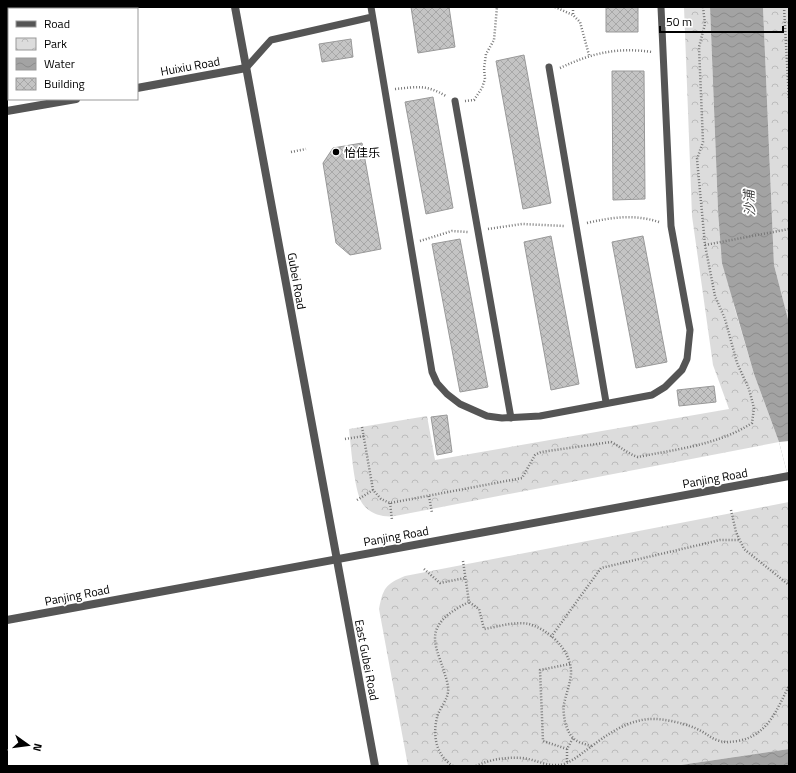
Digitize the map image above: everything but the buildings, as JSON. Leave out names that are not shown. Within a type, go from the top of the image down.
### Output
[{"type":"street","name":"Gubei Road","points":[[235,7],[336,558]]},
{"type":"street","name":"Huixiu Road","points":[[138,88],[246,68]]},
{"type":"street","points":[[7,112],[71,100]]},
{"type":"street","name":"Panjing Road","points":[[7,620],[336,558],[789,476]]},
{"type":"street","name":"East Gubei Road","points":[[336,558],[375,766]]},
{"type":"lane","points":[[371,7],[432,372],[438,384],[447,394],[474,410],[488,416],[511,418],[540,416],[652,394],[675,379],[682,370],[687,359],[690,330],[671,226],[661,7]]},
{"type":"lane","points":[[246,68],[271,40],[372,17]]},
{"type":"lane","points":[[549,70],[606,402]]},
{"type":"lane","points":[[455,101],[511,418]]},
{"type":"path","points":[[385,90],[415,87],[432,88],[455,101],[474,100],[486,79],[486,54],[494,40],[497,7]]},
{"type":"path","points":[[555,7],[573,15],[580,22],[589,55]]},
{"type":"path","points":[[573,7],[573,15]]},
{"type":"path","points":[[362,427],[373,490],[381,499],[390,503],[522,478],[535,456],[541,452],[611,442],[621,447],[629,454],[638,457],[720,440],[738,433],[752,423],[754,408],[749,389],[737,363],[725,319],[715,296],[705,245],[697,159],[704,142],[699,47],[705,24],[703,7]]},
{"type":"path","points":[[784,7],[789,100]]},
{"type":"path","points":[[549,70],[589,55],[612,51],[631,50],[662,54]]},
{"type":"path","points":[[291,152],[306,149]]},
{"type":"path","points":[[411,246],[424,239],[452,231],[478,232],[506,225],[576,226],[609,218],[629,216],[647,218],[671,226]]},
{"type":"path","points":[[705,245],[789,229]]},
{"type":"path","points":[[345,439],[364,436]]},
{"type":"path","points":[[357,500],[373,490]]},
{"type":"path","points":[[429,496],[432,513]]},
{"type":"path","points":[[390,503],[392,520]]},
{"type":"path","points":[[731,510],[736,532],[744,549],[789,585]]},
{"type":"path","points":[[551,636],[601,568],[720,540],[740,540]]},
{"type":"path","points":[[463,561],[469,602],[479,609],[484,629],[511,624],[528,624],[556,639],[569,657],[571,673],[564,705],[564,717],[568,734],[578,742],[592,746]]},
{"type":"path","points":[[424,569],[440,583],[465,578]]},
{"type":"path","points":[[453,766],[441,755],[436,742],[437,720],[448,692],[447,682],[435,638],[439,627],[446,617],[455,609],[469,602]]},
{"type":"path","points":[[567,749],[543,741],[540,670],[570,664]]},
{"type":"path","points":[[476,766],[492,759],[505,758],[523,758],[553,765],[567,762],[578,757],[618,728],[633,722],[650,719],[690,725],[717,740],[728,743],[743,740],[756,735],[768,724],[789,686]]},
{"type":"path","points":[[567,762],[567,749],[573,738]]},
{"type":"green space","points":[[684,7],[710,7],[718,210],[734,306],[754,374],[779,442],[395,516],[382,516],[369,510],[365,507],[359,497],[353,468],[349,429],[427,416],[435,460],[729,409],[713,365],[692,216]]},
{"type":"green space","points":[[763,7],[789,7],[789,323],[774,265]]},
{"type":"green space","points":[[789,502],[789,749],[674,766],[408,766],[379,609],[386,588],[393,582],[405,576]]},
{"type":"water","name":"沙浦","points":[[710,7],[763,7],[774,265],[789,323],[789,480],[779,442],[754,374],[722,263],[718,210]]},
{"type":"water","points":[[789,749],[789,766],[674,766]]},
{"type":"pier","points":[[789,441],[789,480],[779,442]]},
{"type":"place","name":"怡佳乐","points":[[336,152]]}]
